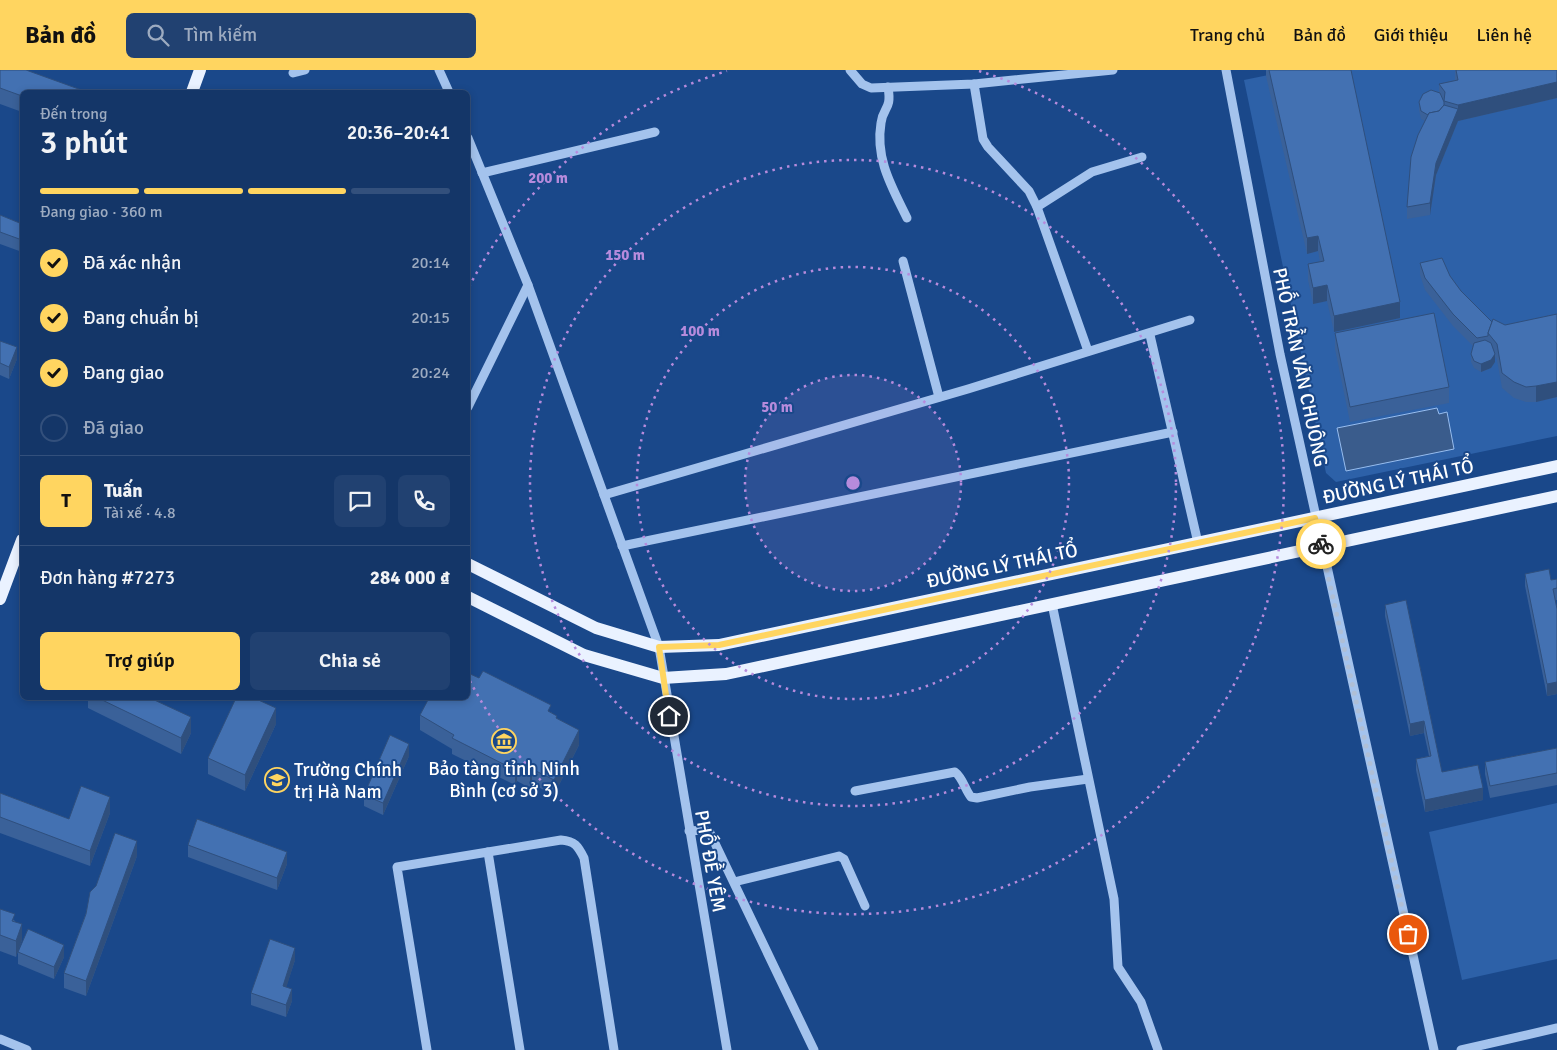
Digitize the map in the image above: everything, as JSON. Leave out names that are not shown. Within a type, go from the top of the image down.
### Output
[{"type":"main road","points":[[193,90],[200,70]]},
{"type":"main road","name":"ĐƯỜNG LÝ THÁI TỔ","points":[[470,565],[596,628],[659,647],[719,645],[1557,466]]},
{"type":"main road","points":[[470,598],[584,655],[663,678],[726,674],[1557,496]]},
{"type":"main road","points":[[0,599],[20,545]]},
{"type":"street","points":[[293,73],[305,70]]},
{"type":"street","points":[[439,70],[448,90]]},
{"type":"street","points":[[850,70],[862,84],[871,88],[974,84],[1113,70]]},
{"type":"street","name":"PHỐ TRẦN VĂN CHUÔNG","points":[[1226,70],[1280,354],[1434,1050]]},
{"type":"street","points":[[974,84],[983,139],[988,147],[1029,190],[1037,206],[1088,351]]},
{"type":"street","points":[[888,87],[890,101],[880,124],[882,165],[907,218]]},
{"type":"street","points":[[482,173],[655,132]]},
{"type":"street","name":"PHỐ ĐỀ YÊM","points":[[470,143],[528,285],[659,647],[727,1050]]},
{"type":"street","points":[[1037,206],[1092,172],[1142,157]]},
{"type":"street","points":[[903,262],[939,398]]},
{"type":"street","points":[[470,404],[528,285]]},
{"type":"street","points":[[604,495],[939,398],[1190,320]]},
{"type":"street","points":[[1150,334],[1198,543]]},
{"type":"street","points":[[622,546],[1173,432]]},
{"type":"street","points":[[1052,604],[1114,899],[1118,967],[1141,1002],[1158,1050]]},
{"type":"street","points":[[855,791],[955,772],[960,776],[966,791],[972,797],[977,798],[1030,787],[1088,779]]},
{"type":"street","points":[[689,830],[704,830],[710,833],[814,1050]]},
{"type":"street","points":[[427,1050],[397,867],[561,840],[572,841],[578,846],[584,858],[614,1050]]},
{"type":"street","points":[[488,852],[520,1050]]},
{"type":"street","points":[[734,882],[839,856],[844,858],[865,906]]},
{"type":"street","points":[[1461,1050],[1557,1028]]},
{"type":"street","points":[[0,1039],[27,1050]]},
{"type":"shaded area","points":[[1293,70],[1557,70],[1557,436],[1336,482],[1326,473],[1244,80]]},
{"type":"shaded area","points":[[1437,408],[1439,414],[1447,412],[1454,449],[1346,471],[1337,428]]},
{"type":"shaded area","points":[[1557,803],[1557,959],[1462,980],[1429,832]]},
{"type":"building","points":[[0,70],[26,70],[81,90],[20,90],[20,95],[0,88]]},
{"type":"building","points":[[1269,70],[1351,70],[1400,302],[1334,316],[1327,285],[1313,288],[1308,264],[1324,261],[1318,236],[1307,238]]},
{"type":"building","points":[[1456,70],[1557,70],[1557,82],[1458,105],[1444,101],[1445,92],[1439,84],[1458,80]]},
{"type":"building","points":[[1431,90],[1440,93],[1444,105],[1439,111],[1429,113],[1428,115],[1421,111],[1419,102],[1423,94]]},
{"type":"building","points":[[1444,105],[1458,109],[1436,163],[1430,203],[1407,207],[1411,157],[1418,135],[1429,113],[1439,111]]},
{"type":"building","points":[[0,215],[20,223],[20,239],[0,232]]},
{"type":"building","points":[[1442,258],[1450,276],[1461,291],[1492,322],[1488,336],[1477,338],[1453,314],[1425,278],[1420,263]]},
{"type":"building","points":[[1434,313],[1449,387],[1350,407],[1335,333]]},
{"type":"building","points":[[1557,314],[1557,382],[1526,387],[1514,382],[1502,373],[1497,344],[1488,333],[1493,319],[1505,325]]},
{"type":"building","points":[[1485,340],[1491,343],[1495,354],[1491,360],[1481,364],[1474,361],[1471,354],[1474,343]]},
{"type":"building","points":[[0,341],[17,347],[9,367],[0,363]]},
{"type":"building","points":[[1549,569],[1551,580],[1557,579],[1557,588],[1553,589],[1557,609],[1557,682],[1547,684],[1525,574]]},
{"type":"building","points":[[1406,600],[1442,772],[1478,765],[1483,788],[1425,800],[1416,759],[1431,756],[1424,721],[1410,724],[1385,605]]},
{"type":"building","name":"Bảo tàng tỉnh Ninh Bình (cơ sở 3)","points":[[483,671],[551,705],[548,711],[557,716],[556,718],[579,730],[554,780],[532,769],[530,772],[517,765],[515,770],[452,738],[454,735],[420,715],[428,700],[470,700],[470,674],[479,678]]},
{"type":"building","points":[[102,700],[154,700],[191,717],[181,738]]},
{"type":"building","points":[[235,700],[258,700],[276,708],[245,775],[208,758]]},
{"type":"building","points":[[390,735],[409,744],[383,803],[364,795]]},
{"type":"building","points":[[1557,748],[1557,773],[1490,786],[1485,762]]},
{"type":"building","points":[[81,786],[110,797],[90,851],[0,817],[0,793],[69,819]]},
{"type":"building","points":[[197,819],[287,852],[277,878],[188,845]]},
{"type":"building","points":[[115,833],[137,841],[86,981],[64,973],[86,914],[90,892],[96,886]]},
{"type":"building","points":[[0,909],[15,914],[12,921],[22,924],[16,941],[0,935]]},
{"type":"building","points":[[28,929],[64,945],[54,967],[18,952]]},
{"type":"building","points":[[270,939],[295,948],[283,986],[292,989],[286,1005],[251,993]]},
{"type":"way so far","points":[[1321,544],[1408,934]]},
{"type":"place","name":"Bảo tàng tỉnh Ninh Bình (cơ sở 3)","points":[[504,741]]},
{"type":"place","name":"Trường Chính trị Hà Nam","points":[[277,780]]},
{"type":"route","points":[[669,716],[659,647],[719,645],[1315,518],[1321,544]]}]
